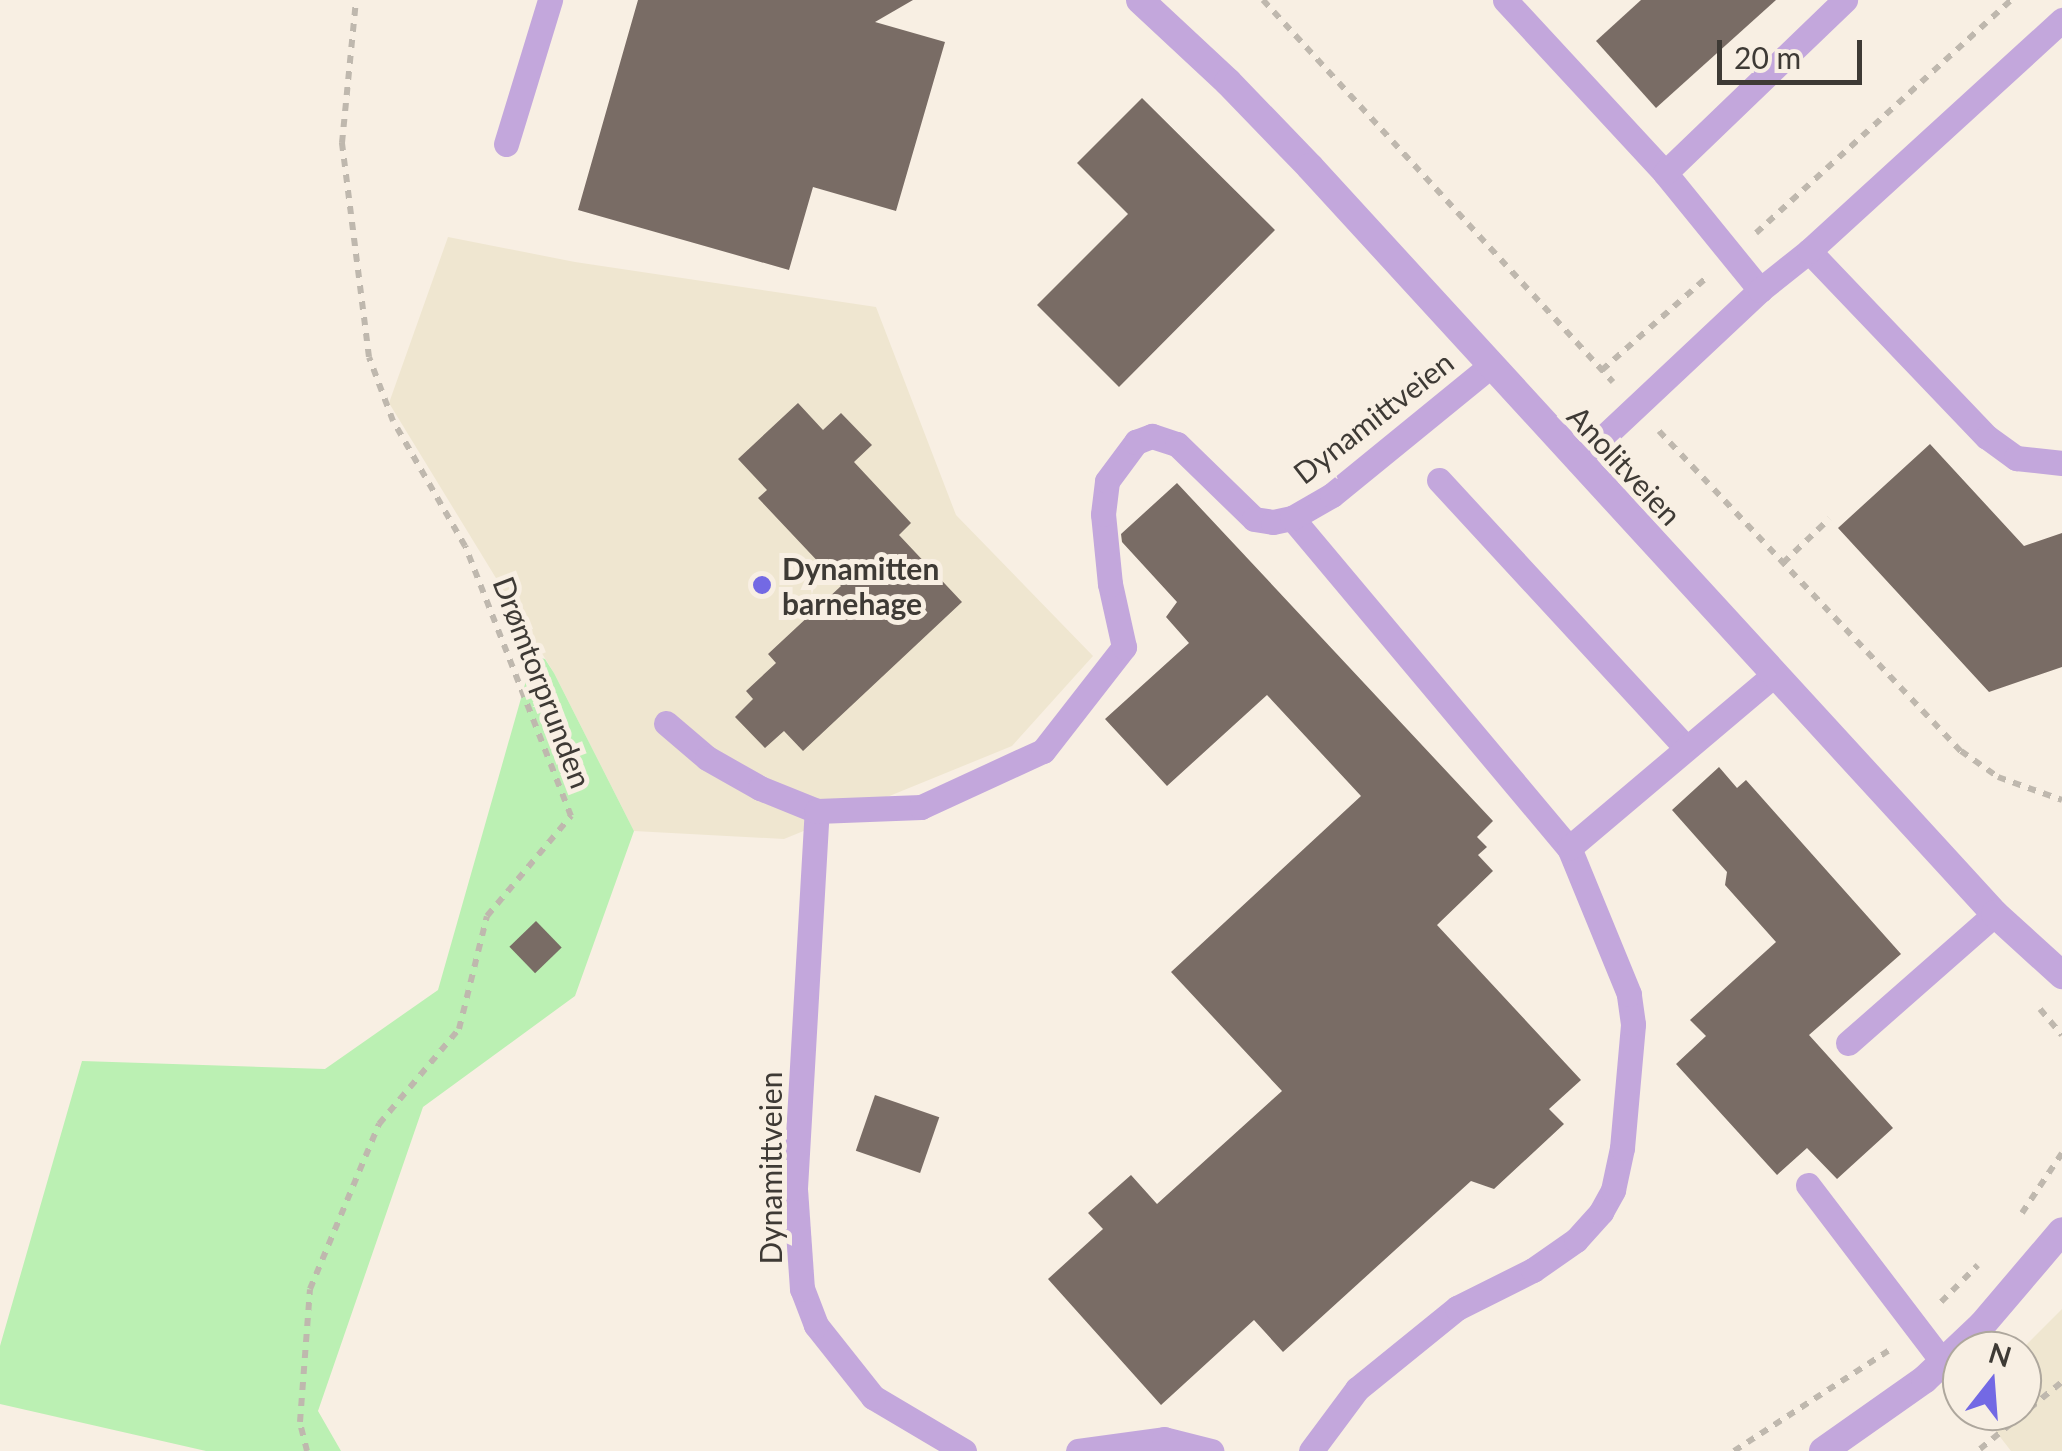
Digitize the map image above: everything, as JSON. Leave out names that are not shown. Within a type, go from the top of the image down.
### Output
[{"type":"street","name":"Anolitveien","points":[[1140,0],[1228,82],[1310,167],[1489,367],[1995,914],[2062,975]]},
{"type":"street","points":[[1974,1331],[2008,1297],[2062,1231]]},
{"type":"street","points":[[1822,1451],[1878,1415],[1942,1363]]},
{"type":"lane","points":[[506,144],[550,0]]},
{"type":"lane","points":[[1505,0],[1664,173],[1729,257],[1760,290]]},
{"type":"lane","points":[[1664,173],[1845,0]]},
{"type":"lane","points":[[1578,461],[1760,290],[1810,251],[2062,20]]},
{"type":"lane","points":[[1810,251],[1988,437],[2016,458],[2062,464]]},
{"type":"lane","name":"Dynamittveien","points":[[666,722],[706,758],[760,788],[817,810],[921,807],[1042,752],[1124,648],[1110,584],[1103,514],[1107,482],[1122,455],[1136,442],[1152,436],[1177,444],[1254,519],[1273,522],[1292,518],[1332,495],[1489,367]]},
{"type":"lane","points":[[1439,480],[1686,748]]},
{"type":"lane","points":[[1292,518],[1569,848],[1629,994],[1633,1024],[1622,1148],[1613,1190],[1601,1212],[1576,1240],[1534,1270],[1457,1308],[1356,1389],[1311,1451]]},
{"type":"lane","points":[[1569,848],[1775,674]]},
{"type":"lane","name":"Dynamittveien","points":[[817,810],[795,1188],[802,1289],[816,1324],[873,1397],[964,1451]]},
{"type":"lane","points":[[1848,1043],[1995,914]]},
{"type":"lane","points":[[1808,1185],[1913,1328],[1942,1361]]},
{"type":"lane","points":[[1078,1451],[1164,1438],[1211,1451]]},
{"type":"path","name":"Drømtorprunden","points":[[306,1451],[300,1422],[310,1289],[371,1142],[379,1124],[458,1028],[488,916],[571,816],[466,546],[393,421],[369,357],[342,143],[356,0]]},
{"type":"path","points":[[1602,370],[2011,0]]},
{"type":"path","points":[[1783,563],[1829,519]]},
{"type":"path","points":[[1980,1448],[2062,1382]]},
{"type":"shaded area","name":"Dynamitten barnehage","points":[[448,237],[575,262],[876,307],[956,515],[1093,656],[1012,746],[784,839],[634,831],[554,673],[389,403]]},
{"type":"shaded area","points":[[2062,1309],[2062,1451],[2011,1451],[1996,1431],[2042,1431],[2040,1331]]},
{"type":"green space","points":[[533,656],[545,659],[554,673],[634,831],[575,996],[423,1107],[318,1411],[341,1451],[206,1451],[0,1404],[0,1346],[82,1061],[325,1069],[438,990]]},
{"type":"building","points":[[638,0],[913,0],[875,22],[945,42],[896,211],[813,187],[789,270],[578,210]]},
{"type":"building","points":[[1641,0],[1776,0],[1656,108],[1596,41]]},
{"type":"building","points":[[1142,98],[1275,230],[1119,387],[1037,305],[1128,214],[1077,163]]},
{"type":"building","points":[[798,403],[823,430],[841,413],[872,445],[854,462],[911,523],[899,535],[962,602],[803,751],[784,731],[765,748],[735,717],[753,699],[746,691],[776,663],[768,654],[841,586],[758,498],[767,490],[738,459]]},
{"type":"building","points":[[1930,444],[2024,546],[2062,533],[2062,667],[1989,692],[1838,528]]},
{"type":"building","points":[[1177,483],[1493,821],[1477,837],[1487,847],[1478,855],[1493,871],[1437,925],[1581,1080],[1549,1109],[1564,1124],[1494,1189],[1471,1181],[1283,1352],[1254,1320],[1161,1405],[1048,1279],[1103,1229],[1088,1213],[1131,1175],[1157,1204],[1282,1091],[1171,972],[1361,796],[1267,695],[1167,786],[1105,719],[1189,643],[1166,617],[1177,602],[1122,542],[1121,534]]},
{"type":"building","points":[[1719,767],[1737,788],[1746,780],[1901,954],[1809,1035],[1893,1128],[1837,1179],[1807,1148],[1777,1175],[1676,1064],[1706,1036],[1690,1020],[1776,942],[1725,885],[1727,872],[1672,810]]},
{"type":"building","points":[[536,921],[562,948],[535,973],[509,947]]},
{"type":"building","points":[[875,1095],[939,1117],[920,1173],[856,1151]]},
{"type":"place","name":"Dynamitten barnehage","points":[[762,585]]}]
